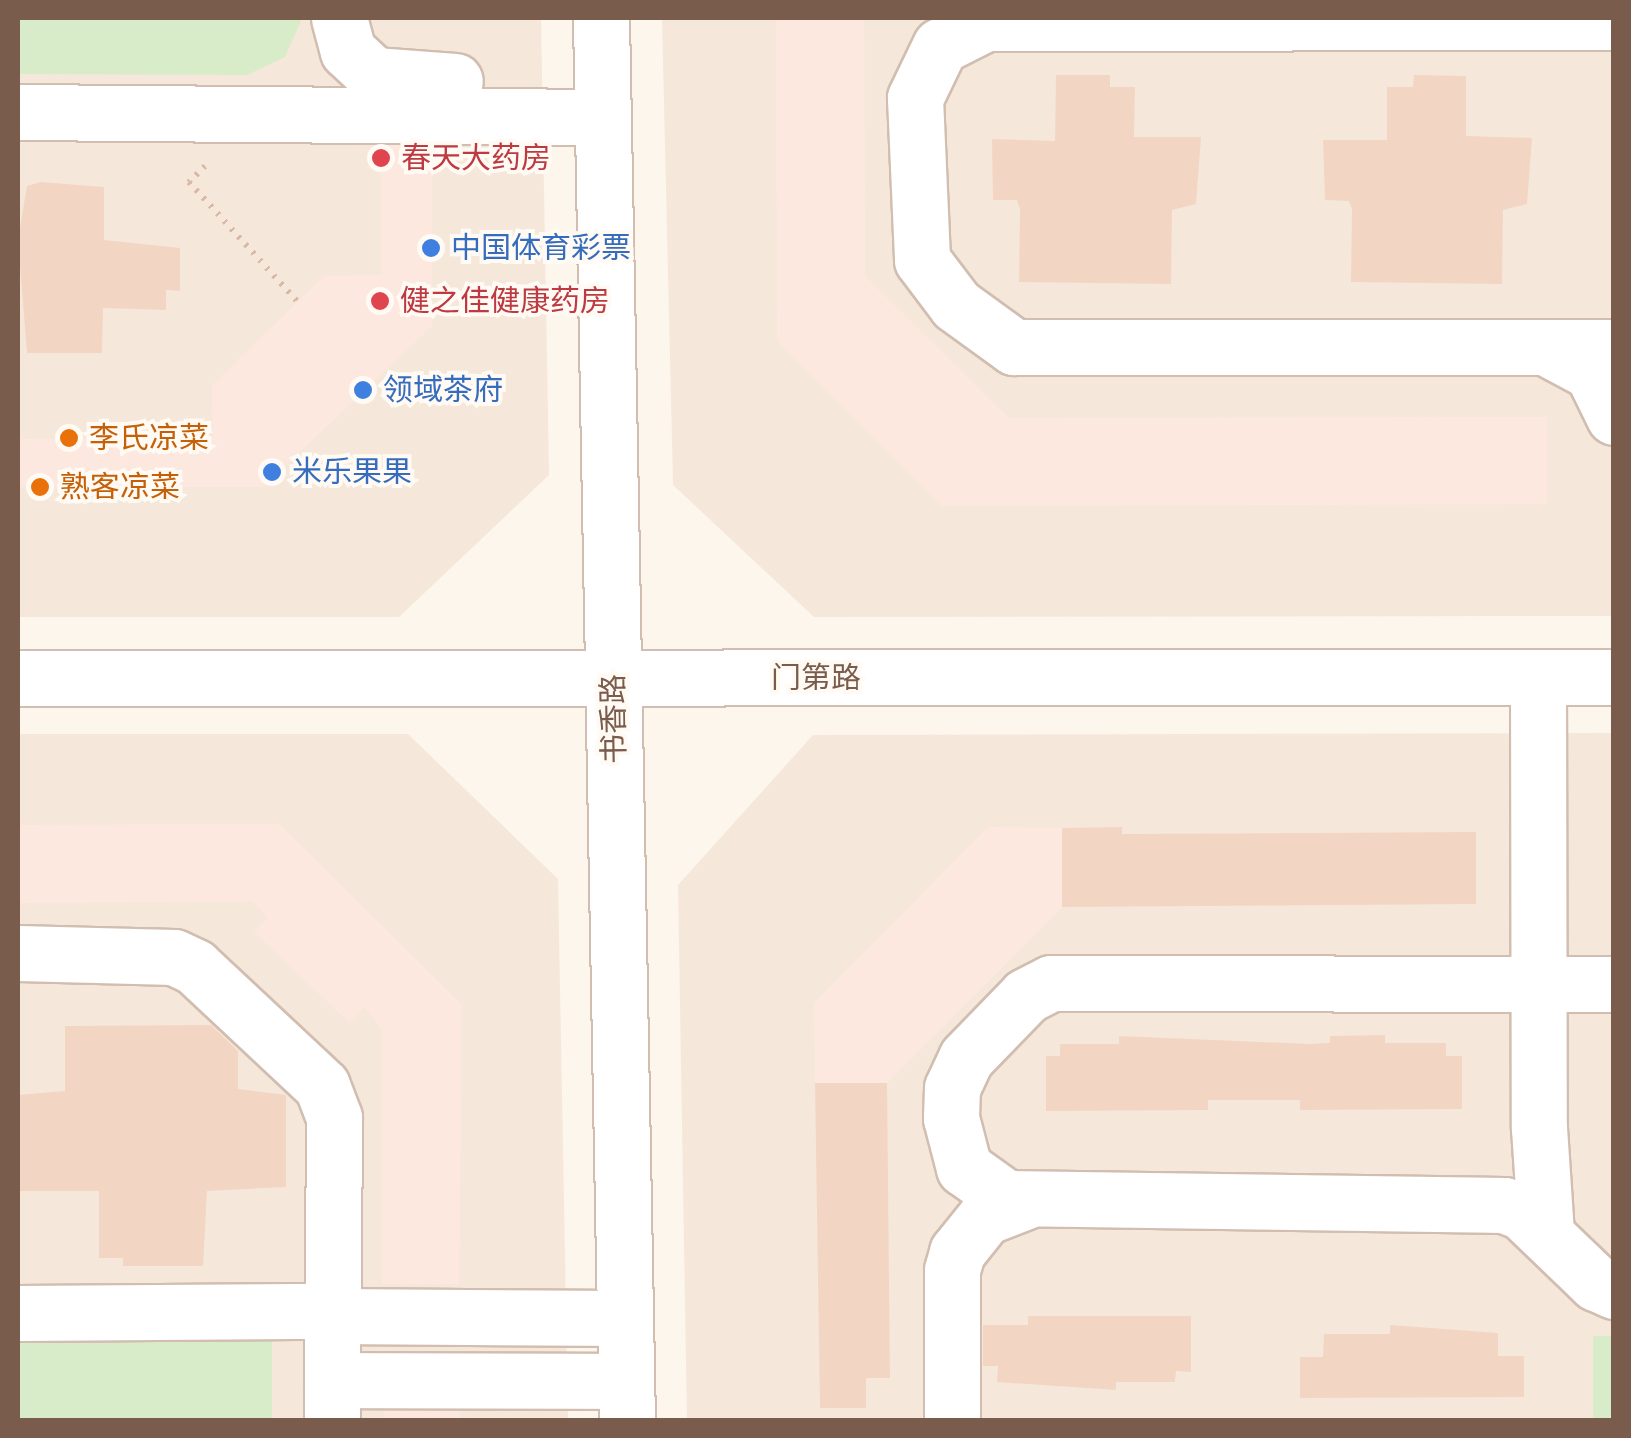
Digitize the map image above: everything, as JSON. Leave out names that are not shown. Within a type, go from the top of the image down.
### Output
[{"type":"street","name":"书香路","points":[[601,18],[627,1401]]},
{"type":"street","points":[[915,18],[922,260],[956,305],[1014,346],[1614,347]]},
{"type":"street","points":[[339,19],[354,58],[385,78],[603,99]]},
{"type":"street","points":[[260,113],[311,89],[334,54],[339,19]]},
{"type":"street","points":[[915,98],[940,46],[978,20],[1614,22]]},
{"type":"street","points":[[18,112],[260,113],[603,99]]},
{"type":"street","points":[[1545,348],[1592,372],[1614,417]]},
{"type":"street","name":"门第路","points":[[18,678],[1614,678]]},
{"type":"street","points":[[1538,678],[1540,1150],[1546,1234]]},
{"type":"street","points":[[18,953],[174,957],[195,967],[322,1086],[334,1118],[332,1400],[627,1401]]},
{"type":"street","points":[[1614,984],[1062,982],[1041,987],[966,1058],[952,1088],[953,1139],[964,1168],[994,1193],[1024,1202],[1484,1204],[1516,1208],[1596,1284],[1614,1291]]},
{"type":"street","points":[[1484,1204],[1524,1180],[1540,1150]]},
{"type":"street","points":[[952,1420],[952,1270],[957,1252],[986,1218],[1024,1202]]},
{"type":"street","points":[[18,1313],[625,1318]]},
{"type":"path","points":[[260,113],[189,182],[298,302]]},
{"type":"shaded area","points":[[18,18],[541,18],[549,475],[399,617],[18,617]]},
{"type":"shaded area","points":[[662,18],[1613,18],[1613,616],[814,617],[673,485]]},
{"type":"shaded area","points":[[776,18],[864,18],[865,276],[1009,418],[1547,417],[1547,504],[942,506],[777,340]]},
{"type":"shaded area","points":[[381,119],[400,119],[432,152],[432,326],[263,487],[18,487],[18,439],[213,438],[212,386],[324,276],[381,275]]},
{"type":"shaded area","points":[[1613,733],[1613,1420],[687,1420],[678,885],[813,735]]},
{"type":"shaded area","points":[[18,734],[408,734],[558,879],[568,1420],[18,1420]]},
{"type":"shaded area","points":[[279,824],[462,1005],[459,1284],[382,1284],[382,1030],[365,1007],[349,1022],[254,932],[268,918],[253,901],[18,903],[18,825]]},
{"type":"shaded area","points":[[988,827],[1062,828],[1062,907],[887,1083],[815,1083],[814,1003]]},
{"type":"shaded area","points":[[385,1390],[460,1391],[459,1420],[384,1420]]},
{"type":"green space","points":[[18,18],[301,21],[285,57],[247,75],[18,74]]},
{"type":"green space","points":[[18,1335],[272,1335],[272,1420],[18,1420]]},
{"type":"green space","points":[[1593,1336],[1613,1336],[1613,1420],[1593,1420]]},
{"type":"building","points":[[1056,75],[1110,75],[1110,87],[1135,87],[1134,137],[1201,137],[1196,204],[1172,210],[1171,284],[1019,282],[1020,209],[1017,200],[993,200],[992,139],[1055,141]]},
{"type":"building","points":[[1414,75],[1466,76],[1466,136],[1532,138],[1527,204],[1503,210],[1502,284],[1351,282],[1352,209],[1349,201],[1325,200],[1323,140],[1387,140],[1387,87],[1413,87]]},
{"type":"building","points":[[41,182],[104,187],[104,240],[180,248],[180,291],[166,290],[166,310],[103,308],[102,353],[27,353],[18,240],[27,186]]},
{"type":"building","points":[[1122,827],[1122,834],[1476,832],[1476,904],[1062,907],[1062,828]]},
{"type":"building","points":[[211,1025],[238,1051],[238,1089],[286,1095],[286,1187],[207,1191],[203,1266],[123,1266],[123,1258],[99,1258],[99,1191],[18,1191],[18,1095],[65,1091],[65,1026]]},
{"type":"building","points":[[1385,1035],[1385,1043],[1446,1043],[1446,1056],[1462,1056],[1462,1109],[1300,1110],[1300,1100],[1208,1100],[1208,1110],[1046,1111],[1046,1056],[1060,1056],[1060,1044],[1119,1044],[1119,1036],[1310,1044],[1330,1043],[1330,1036]]},
{"type":"building","points":[[815,1083],[887,1083],[890,1378],[866,1378],[866,1408],[820,1408]]},
{"type":"building","points":[[1028,1316],[1191,1316],[1191,1372],[1176,1371],[1175,1382],[1116,1382],[1116,1390],[997,1382],[998,1366],[983,1366],[983,1325],[1028,1325]]},
{"type":"building","points":[[1390,1325],[1498,1333],[1498,1356],[1524,1356],[1524,1397],[1300,1398],[1300,1357],[1323,1357],[1324,1334],[1390,1334]]},
{"type":"place","name":"春天大药房","points":[[381,158]]},
{"type":"place","name":"中国体育彩票","points":[[431,248]]},
{"type":"place","name":"健之佳健康药房","points":[[380,301]]},
{"type":"place","name":"领域茶府","points":[[363,390]]},
{"type":"place","name":"李氏凉菜","points":[[69,438]]},
{"type":"place","name":"米乐果果","points":[[272,472]]},
{"type":"place","name":"熟客凉菜","points":[[40,487]]}]
